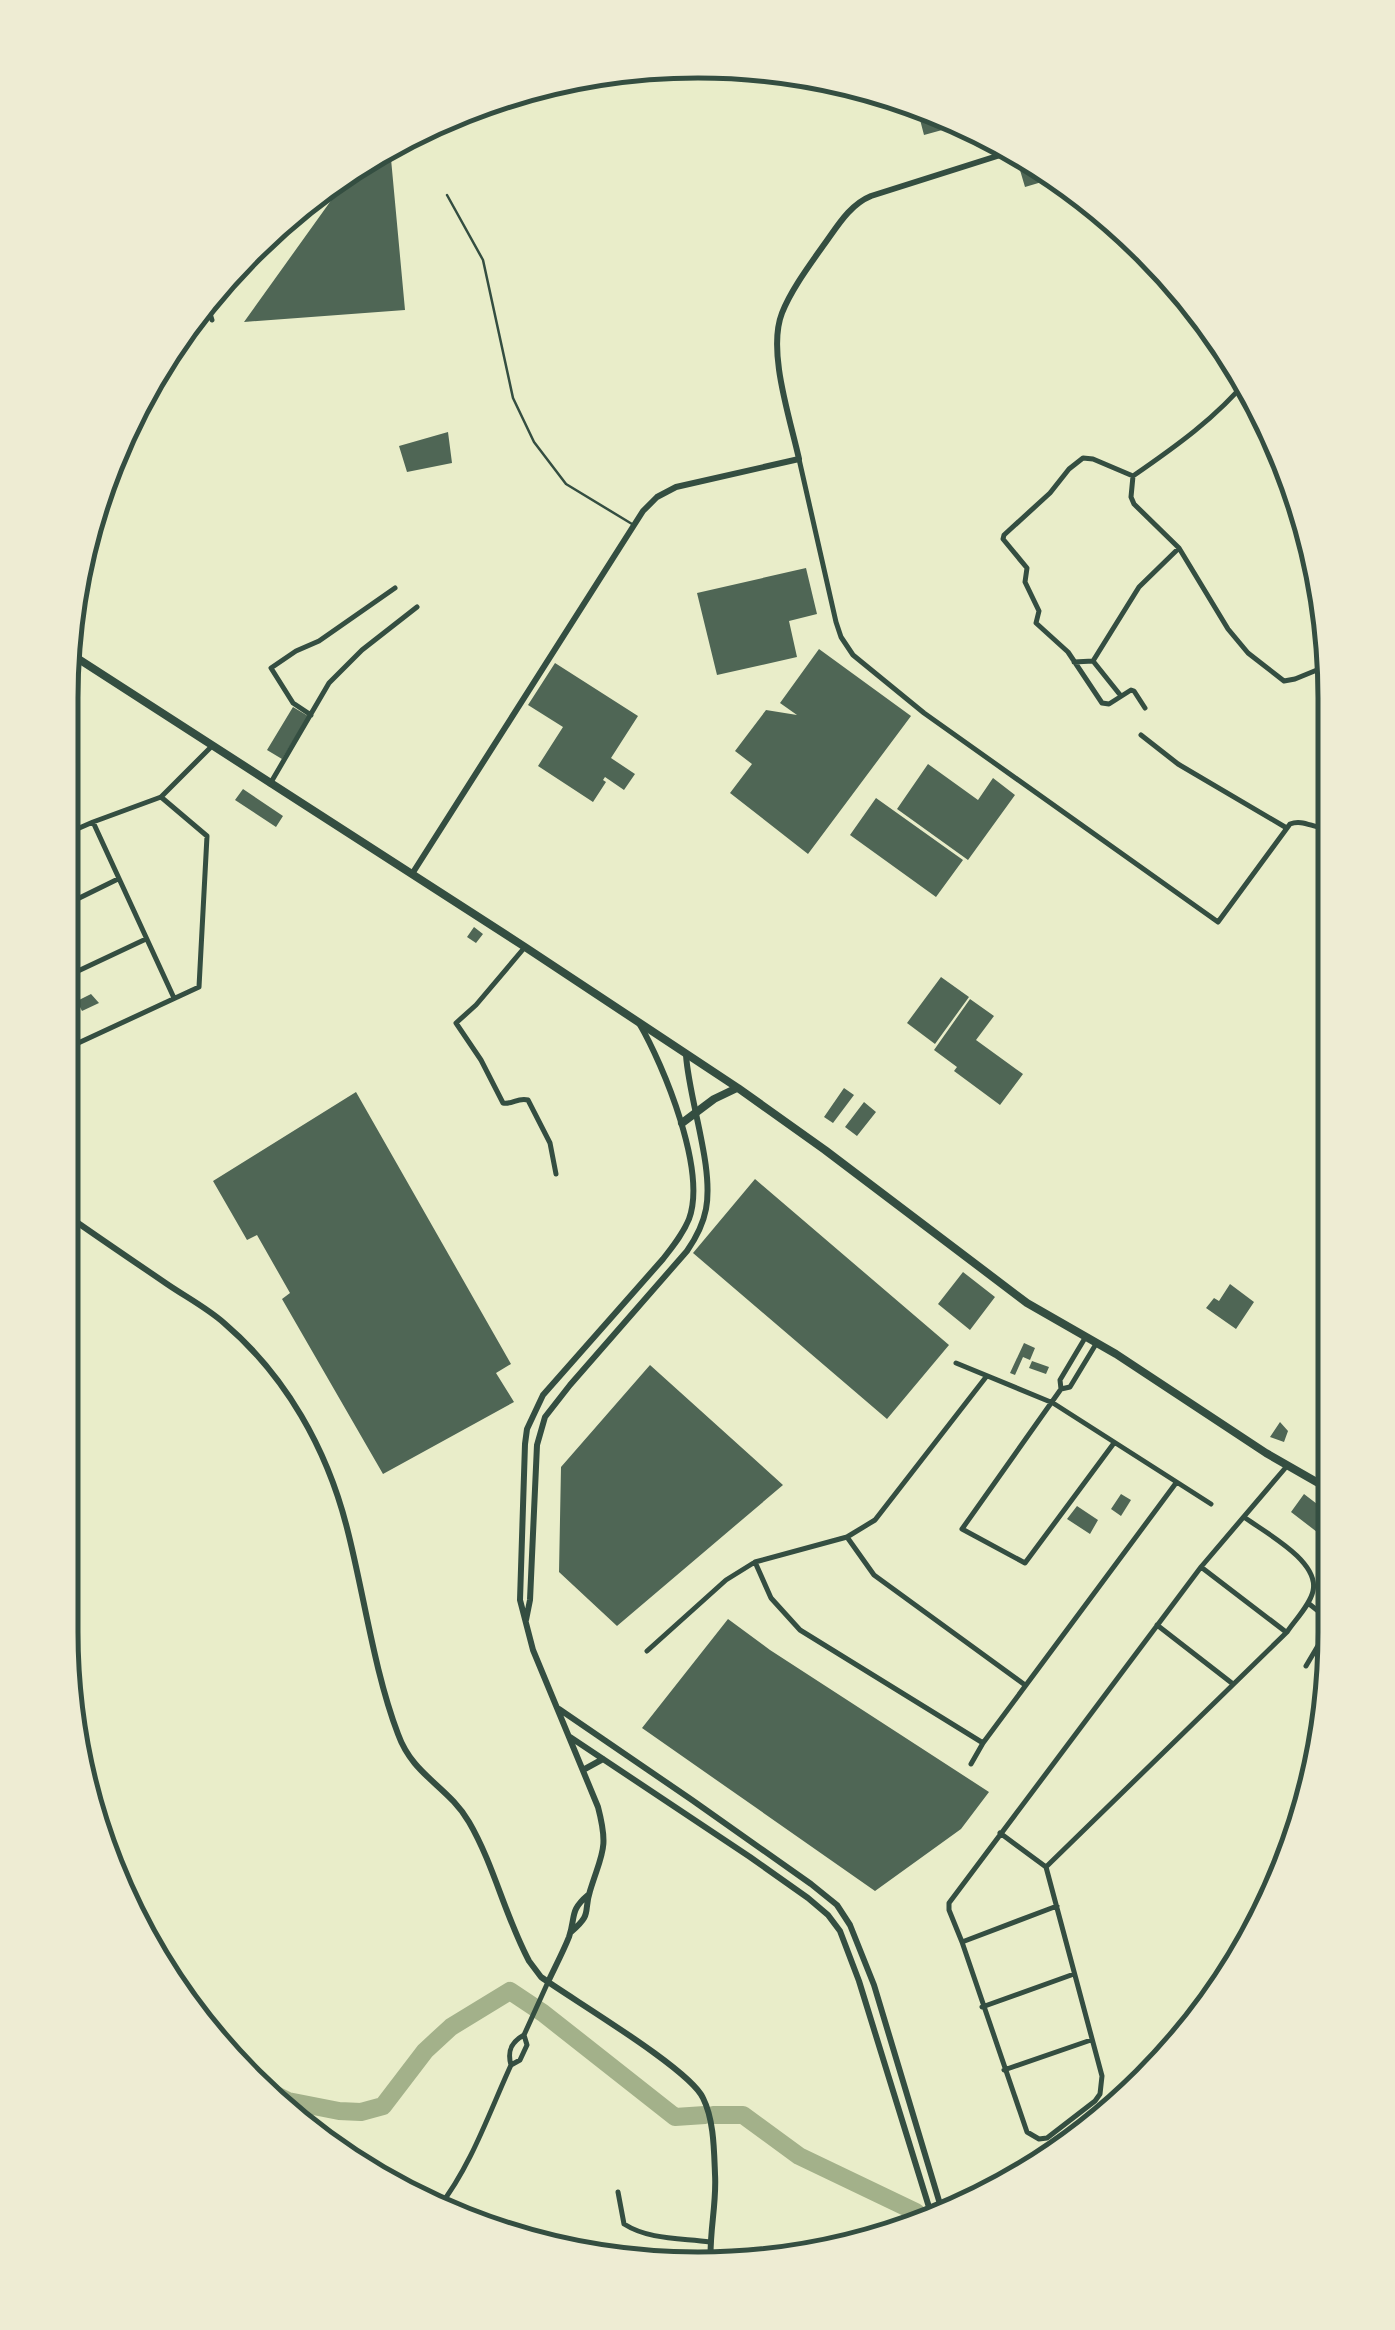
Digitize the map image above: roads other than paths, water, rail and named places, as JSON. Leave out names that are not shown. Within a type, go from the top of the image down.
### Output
[{"type":"main road","points":[[79,659],[738,1088],[1027,1303],[1116,1354],[1318,1483]]},
{"type":"main road","points":[[682,1122],[714,1099],[738,1088]]},
{"type":"street","points":[[999,156],[860,200],[814,258],[785,306],[776,335],[778,363],[840,638],[853,655],[924,713],[1218,922],[1290,824],[1298,821],[1318,829]]},
{"type":"street","points":[[210,315],[212,320]]},
{"type":"street","points":[[1236,392],[1175,447],[1133,476],[1130,498],[1179,548],[1228,629],[1248,653],[1284,681],[1317,670]]},
{"type":"street","points":[[1133,476],[1093,458],[1083,458],[1003,540],[1026,568],[1025,582],[1039,612],[1036,623],[1068,652],[1102,703],[1109,704],[1131,690],[1145,708]]},
{"type":"street","points":[[412,874],[633,524],[657,497],[676,488],[799,459]]},
{"type":"street","points":[[1094,661],[1139,587],[1179,548]]},
{"type":"street","points":[[310,715],[294,702],[271,668],[319,641],[395,588]]},
{"type":"street","points":[[270,784],[328,683],[362,650],[417,607]]},
{"type":"street","points":[[1074,662],[1094,661]]},
{"type":"street","points":[[1094,661],[1121,696]]},
{"type":"street","points":[[1140,736],[1178,764],[1286,828]]},
{"type":"street","points":[[78,829],[161,797],[212,746]]},
{"type":"street","points":[[78,1044],[198,987],[207,836],[161,797]]},
{"type":"street","points":[[93,822],[174,998]]},
{"type":"street","points":[[78,898],[118,879]]},
{"type":"street","points":[[78,971],[146,939]]},
{"type":"street","points":[[525,947],[456,1023],[481,1060],[502,1103],[528,1100],[550,1143],[556,1174]]},
{"type":"street","points":[[510,2066],[520,2060],[526,2045],[524,2035],[548,1982],[571,1932],[588,1910],[588,1894],[602,1861],[605,1842],[598,1806],[533,1650],[520,1600],[520,1522],[528,1429],[543,1396],[663,1259],[688,1221],[694,1194],[682,1122],[638,1022]]},
{"type":"street","points":[[526,1622],[540,1430],[554,1404],[686,1251],[702,1226],[708,1195],[686,1055]]},
{"type":"street","points":[[78,1223],[221,1320],[256,1355],[292,1401],[317,1442],[334,1484],[388,1702],[404,1749],[413,1764],[452,1800],[470,1824],[535,1971],[666,2063],[700,2092],[707,2109],[716,2177],[711,2252]]},
{"type":"street","points":[[1062,1389],[1060,1380],[1085,1338]]},
{"type":"street","points":[[1096,1344],[1070,1387],[1062,1389],[962,1529],[1026,1563],[1114,1443]]},
{"type":"street","points":[[1071,1361],[1082,1368]]},
{"type":"street","points":[[956,1363],[1052,1403],[1211,1504]]},
{"type":"street","points":[[647,1650],[726,1580],[755,1562],[847,1538],[875,1520],[986,1377]]},
{"type":"street","points":[[1000,1833],[1046,1867],[1102,2076],[1095,2101],[1047,2138],[1039,2139],[1027,2132],[948,1903],[1000,1833],[1156,1626],[1287,1466]]},
{"type":"street","points":[[970,1764],[1176,1483]]},
{"type":"street","points":[[1046,1867],[1287,1632],[1308,1602],[1314,1578],[1305,1562],[1244,1516]]},
{"type":"street","points":[[847,1538],[874,1575],[1025,1686]]},
{"type":"street","points":[[755,1562],[771,1598],[800,1630],[983,1743]]},
{"type":"street","points":[[1201,1568],[1287,1632]]},
{"type":"street","points":[[1308,1602],[1318,1610]]},
{"type":"street","points":[[1156,1626],[1233,1684]]},
{"type":"street","points":[[1306,1666],[1317,1647]]},
{"type":"street","points":[[555,1706],[758,1846],[837,1906],[850,1925],[874,1985],[939,2203]]},
{"type":"street","points":[[569,1736],[750,1857],[828,1915],[840,1931],[860,1981],[929,2207]]},
{"type":"street","points":[[618,1769],[627,1755]]},
{"type":"street","points":[[583,1770],[602,1759]]},
{"type":"street","points":[[750,1857],[758,1846]]},
{"type":"street","points":[[571,1932],[574,1910],[588,1894]]},
{"type":"street","points":[[828,1915],[837,1906]]},
{"type":"street","points":[[962,1942],[1056,1906]]},
{"type":"street","points":[[982,2006],[1074,1974]]},
{"type":"street","points":[[445,2198],[462,2174],[510,2066],[508,2055],[515,2040],[524,2035]]},
{"type":"street","points":[[1004,2070],[1092,2040]]},
{"type":"street","points":[[618,2192],[624,2224],[630,2228],[646,2235],[710,2242]]},
{"type":"lane","points":[[447,195],[484,260],[513,398],[534,442],[566,484],[633,524]]},
{"type":"waterway","points":[[293,2102],[361,2112],[383,2106],[425,2051],[451,2027],[510,1991],[675,2117],[705,2115]]},
{"type":"waterway","points":[[713,2115],[743,2115],[799,2156],[916,2212]]}]
